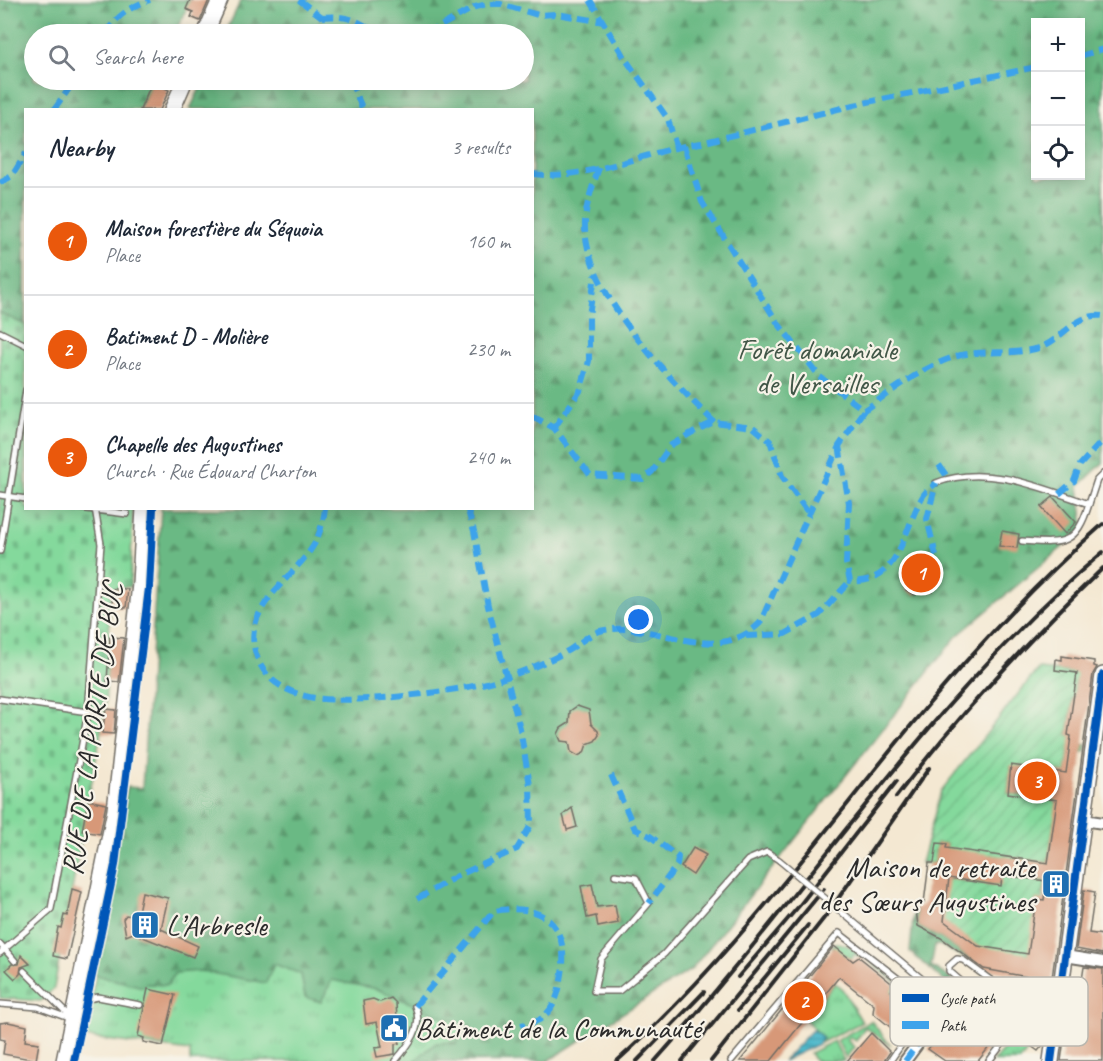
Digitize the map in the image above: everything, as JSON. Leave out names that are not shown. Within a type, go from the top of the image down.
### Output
[{"type":"main road","points":[[209,24],[220,0]]},
{"type":"main road","points":[[173,108],[181,90]]},
{"type":"main road","name":"RUE DE LA PORTE DE BUC","points":[[63,1061],[115,810],[140,584],[144,510]]},
{"type":"main road","points":[[1062,977],[1084,820],[1097,760],[1102,684]]},
{"type":"main road","points":[[1051,1061],[1053,1046]]},
{"type":"street","points":[[1084,820],[1103,823]]},
{"type":"street","points":[[1065,956],[1103,962]]},
{"type":"street","points":[[905,1061],[916,1046]]},
{"type":"lane","points":[[0,332],[24,344]]},
{"type":"lane","points":[[0,551],[24,402]]},
{"type":"lane","points":[[1022,540],[1053,543],[1070,538],[1082,527],[1097,480],[1103,474]]},
{"type":"lane","points":[[936,483],[955,476],[994,477],[1089,504]]},
{"type":"lane","points":[[0,495],[24,499]]},
{"type":"lane","points":[[15,961],[1,949],[51,909],[88,712],[101,544],[96,510],[127,514]]},
{"type":"lane","points":[[0,699],[88,712]]},
{"type":"lane","points":[[615,875],[636,878],[649,903],[601,959],[594,991],[619,991],[664,954],[748,860],[767,852],[920,977]]},
{"type":"lane","points":[[731,1061],[839,933],[896,977]]},
{"type":"lane","points":[[956,977],[949,971],[952,963],[957,959],[963,960],[987,977]]},
{"type":"lane","points":[[24,970],[72,1019]]},
{"type":"lane","points":[[72,1019],[88,999],[98,997],[140,1005]]},
{"type":"lane","points":[[0,1004],[38,1007],[72,1019]]},
{"type":"lane","points":[[395,1061],[419,1028],[419,1016],[415,1006]]},
{"type":"lane","points":[[890,1061],[900,1046]]},
{"type":"lane","points":[[989,1061],[1001,1046]]},
{"type":"green space","points":[[0,0],[191,0],[179,24],[24,24],[24,90],[148,90],[139,108],[24,108],[24,325],[0,313]]},
{"type":"green space","name":"Forêt domaniale de Versailles","points":[[241,0],[1103,0],[1103,463],[1079,486],[1084,529],[956,637],[692,969],[548,1061],[414,1061],[436,1043],[456,1042],[465,1026],[377,989],[332,980],[321,1002],[305,997],[301,974],[274,964],[266,983],[200,971],[175,973],[167,985],[146,984],[143,987],[91,974],[127,787],[142,788],[161,510],[534,510],[534,108],[190,108],[199,90],[534,90],[534,24],[230,24]]},
{"type":"green space","points":[[0,313],[24,325],[24,510],[133,510],[130,587],[111,588],[105,709],[54,988],[41,1001],[0,998]]},
{"type":"green space","points":[[1038,669],[1089,674],[1075,684],[1068,735],[1079,737],[1079,744],[1086,745],[1085,752],[1069,750],[1066,773],[1011,766],[1008,793],[1054,800],[1057,804],[1048,863],[946,849],[947,844],[937,843],[934,863],[921,863],[941,791]]},
{"type":"green space","points":[[127,787],[396,919],[510,1061],[190,1061],[190,1051],[85,1037]]},
{"type":"green space","points":[[946,865],[950,879],[1000,886],[1002,875],[1046,881],[1028,958],[983,951],[939,918]]},
{"type":"green space","points":[[914,908],[918,926],[941,938],[978,965],[940,945],[935,945],[931,966],[948,977],[939,977],[910,952]]},
{"type":"green space","points":[[835,943],[857,950],[892,977],[890,978],[861,954],[859,957],[855,954],[851,959],[832,947]]},
{"type":"green space","points":[[835,983],[841,987],[862,1022],[818,1044],[823,1038],[805,1019]]},
{"type":"green space","points":[[871,1021],[890,1045],[865,1027],[856,1041],[850,1037],[847,1040],[854,1047],[846,1058],[837,1040]]},
{"type":"green space","points":[[834,1041],[844,1061],[815,1061],[810,1053]]},
{"type":"green space","points":[[1007,1046],[1031,1046],[1020,1061],[994,1061]]},
{"type":"water","points":[[813,1029],[823,1038],[818,1044],[783,1061]]},
{"type":"building","points":[[190,0],[209,0],[200,21],[191,17],[193,12],[186,9]]},
{"type":"building","points":[[149,90],[169,90],[161,108],[141,108]]},
{"type":"building","points":[[1053,497],[1076,522],[1065,534],[1041,507]]},
{"type":"building","points":[[1002,531],[1019,534],[1017,548],[999,546]]},
{"type":"building","points":[[924,556],[932,560],[928,570],[940,576],[932,592],[919,586],[915,595],[906,590],[910,582],[906,580],[913,564],[919,567]]},
{"type":"building","points":[[113,589],[128,589],[126,608],[112,607]]},
{"type":"building","points":[[110,637],[124,638],[119,682],[107,681]]},
{"type":"building","name":"Maison de retraite des Sœurs Augustines","points":[[1062,656],[1094,661],[1094,666],[1097,667],[1093,674],[1052,977],[1028,977],[984,969],[941,938],[918,926],[916,909],[924,903],[929,863],[934,863],[937,843],[947,844],[946,848],[1048,863],[1057,800],[1008,793],[1011,765],[1066,773],[1071,736],[1068,735],[1077,673],[1055,670],[1056,659],[1062,660]],"holes":[[[1002,875],[1046,881],[1044,900],[1036,899],[1028,954],[978,946],[944,921],[949,878],[1001,886]]]},
{"type":"building","points":[[577,706],[589,710],[591,724],[599,735],[595,741],[587,744],[584,753],[578,756],[571,752],[569,742],[561,741],[558,734],[561,728],[569,723],[570,711]]},
{"type":"building","points":[[106,709],[116,710],[114,734],[102,733]]},
{"type":"building","points":[[88,800],[106,804],[100,834],[82,831]]},
{"type":"building","points":[[572,808],[577,827],[567,830],[563,815]]},
{"type":"building","points":[[693,848],[706,855],[693,875],[681,867]]},
{"type":"building","points":[[592,884],[597,907],[615,905],[618,923],[598,927],[596,916],[587,918],[581,886]]},
{"type":"building","points":[[72,889],[82,892],[67,959],[53,956],[58,927],[61,928],[64,915],[67,916]]},
{"type":"building","points":[[1084,890],[1095,892],[1089,933],[1103,935],[1103,954],[1076,949]]},
{"type":"building","name":"L’Arbresle","points":[[142,892],[168,898],[161,929],[198,946],[193,957],[133,933],[126,936],[123,919],[126,915],[137,917]]},
{"type":"building","points":[[834,946],[853,961],[859,957],[890,982],[890,1027],[873,1013],[874,1005],[839,977],[771,1061],[740,1061]]},
{"type":"building","points":[[21,955],[30,964],[21,967],[20,974],[15,979],[6,970],[12,964],[19,964]]},
{"type":"building","points":[[1084,967],[1103,969],[1103,1061],[1061,1061],[1063,1046],[1088,1046],[1088,977],[1082,977]]},
{"type":"building","points":[[148,989],[175,995],[163,1046],[143,1042],[144,1038],[138,1036]]},
{"type":"building","name":"Bâtiment de la Communauté","points":[[391,998],[396,1003],[397,1018],[406,1016],[409,1033],[398,1035],[400,1043],[395,1044],[395,1054],[377,1057],[375,1048],[382,1047],[377,1022],[366,1024],[363,1001],[373,999],[380,1002]]},
{"type":"building","points":[[8,1022],[27,1026],[25,1041],[39,1043],[36,1060],[3,1054],[5,1040],[0,1039],[0,1023]]},
{"type":"building","points":[[871,1033],[890,1052],[884,1061],[847,1061]]},
{"type":"building","points":[[930,1046],[990,1046],[978,1061],[945,1061],[928,1049]]},
{"type":"building","points":[[1031,1046],[1042,1046],[1038,1051]]},
{"type":"railway","points":[[617,1061],[655,1025],[728,948],[969,658],[1047,576],[1103,524]]},
{"type":"railway","points":[[655,1061],[711,997],[925,733],[1040,609],[1103,552]]},
{"type":"railway","points":[[896,797],[995,679],[1103,568]]},
{"type":"railway","points":[[711,1061],[828,913],[929,768]]},
{"type":"railway","points":[[738,977],[799,906],[897,781]]},
{"type":"railway","points":[[682,1061],[824,889]]},
{"type":"railway","points":[[738,1010],[808,925]]},
{"type":"railway","points":[[637,1061],[704,992]]},
{"type":"marked path","points":[[112,24],[124,13],[150,0]]},
{"type":"marked path","points":[[299,0],[322,17],[325,24]]},
{"type":"marked path","points":[[590,0],[624,57],[668,119],[676,146]]},
{"type":"marked path","points":[[444,24],[475,7],[487,4],[500,4],[538,15],[557,14],[604,22]]},
{"type":"marked path","points":[[322,17],[351,19],[362,24]]},
{"type":"marked path","points":[[1085,54],[1103,49]]},
{"type":"marked path","points":[[534,174],[553,175],[596,169],[854,105],[1031,68]]},
{"type":"marked path","points":[[55,108],[68,90]]},
{"type":"marked path","points":[[354,90],[362,108]]},
{"type":"marked path","points":[[684,146],[702,202],[777,322],[820,377],[864,410],[911,378],[948,359],[961,355],[1035,349],[1053,341],[1084,319],[1103,316]]},
{"type":"marked path","points":[[0,183],[12,176],[24,156]]},
{"type":"marked path","points":[[599,168],[588,201],[585,221],[588,248],[597,275],[612,303],[652,357],[714,422]]},
{"type":"marked path","points":[[554,428],[580,391],[589,361],[589,316],[595,275]]},
{"type":"marked path","points":[[325,510],[322,526],[315,543],[270,597],[260,612],[255,627],[254,644],[263,669],[274,681],[301,695],[351,700],[408,696],[466,687],[515,674],[546,662],[600,631],[621,629],[703,642],[722,642],[742,636],[760,623],[839,446],[864,410]]},
{"type":"marked path","points":[[534,417],[554,428],[590,475],[643,479],[652,472],[671,445],[714,422],[753,427],[770,441],[782,476],[809,514]]},
{"type":"marked path","points":[[1059,494],[1074,481],[1080,465],[1103,440]]},
{"type":"marked path","points":[[839,446],[849,503],[846,563],[850,581],[867,580],[880,574],[890,564],[905,538],[923,496],[936,483]]},
{"type":"marked path","points":[[939,465],[948,478]]},
{"type":"marked path","points":[[936,483],[927,519],[936,556]]},
{"type":"marked path","points":[[417,899],[457,876],[517,849],[531,825],[530,785],[520,729],[488,606],[474,531],[468,510]]},
{"type":"marked path","points":[[746,636],[785,634],[819,615],[850,581]]},
{"type":"marked path","points":[[611,775],[635,829],[650,836],[678,857],[677,865],[649,903]]},
{"type":"marked path","points":[[415,1006],[494,911],[513,909],[528,911],[541,915],[558,933],[563,962],[561,980],[552,1007],[539,1020],[521,1025]]},
{"type":"marked path","points":[[905,1061],[916,1046]]},
{"type":"cycle path","points":[[74,1061],[115,865],[149,588],[153,510]]},
{"type":"cycle path","points":[[1062,977],[1103,675]]},
{"type":"cycle path","points":[[1051,1061],[1053,1046]]},
{"type":"place","name":"Maison forestière du Séquoia","points":[[921,573]]},
{"type":"place","name":"Chapelle des Augustines","points":[[1037,781]]},
{"type":"place","name":"Maison de retraite des Sœurs Augustines","points":[[1056,884]]},
{"type":"place","name":"L’Arbresle","points":[[145,925]]},
{"type":"place","name":"Batiment D - Molière","points":[[804,1001]]},
{"type":"place","name":"Bâtiment de la Communauté","points":[[394,1028]]}]
